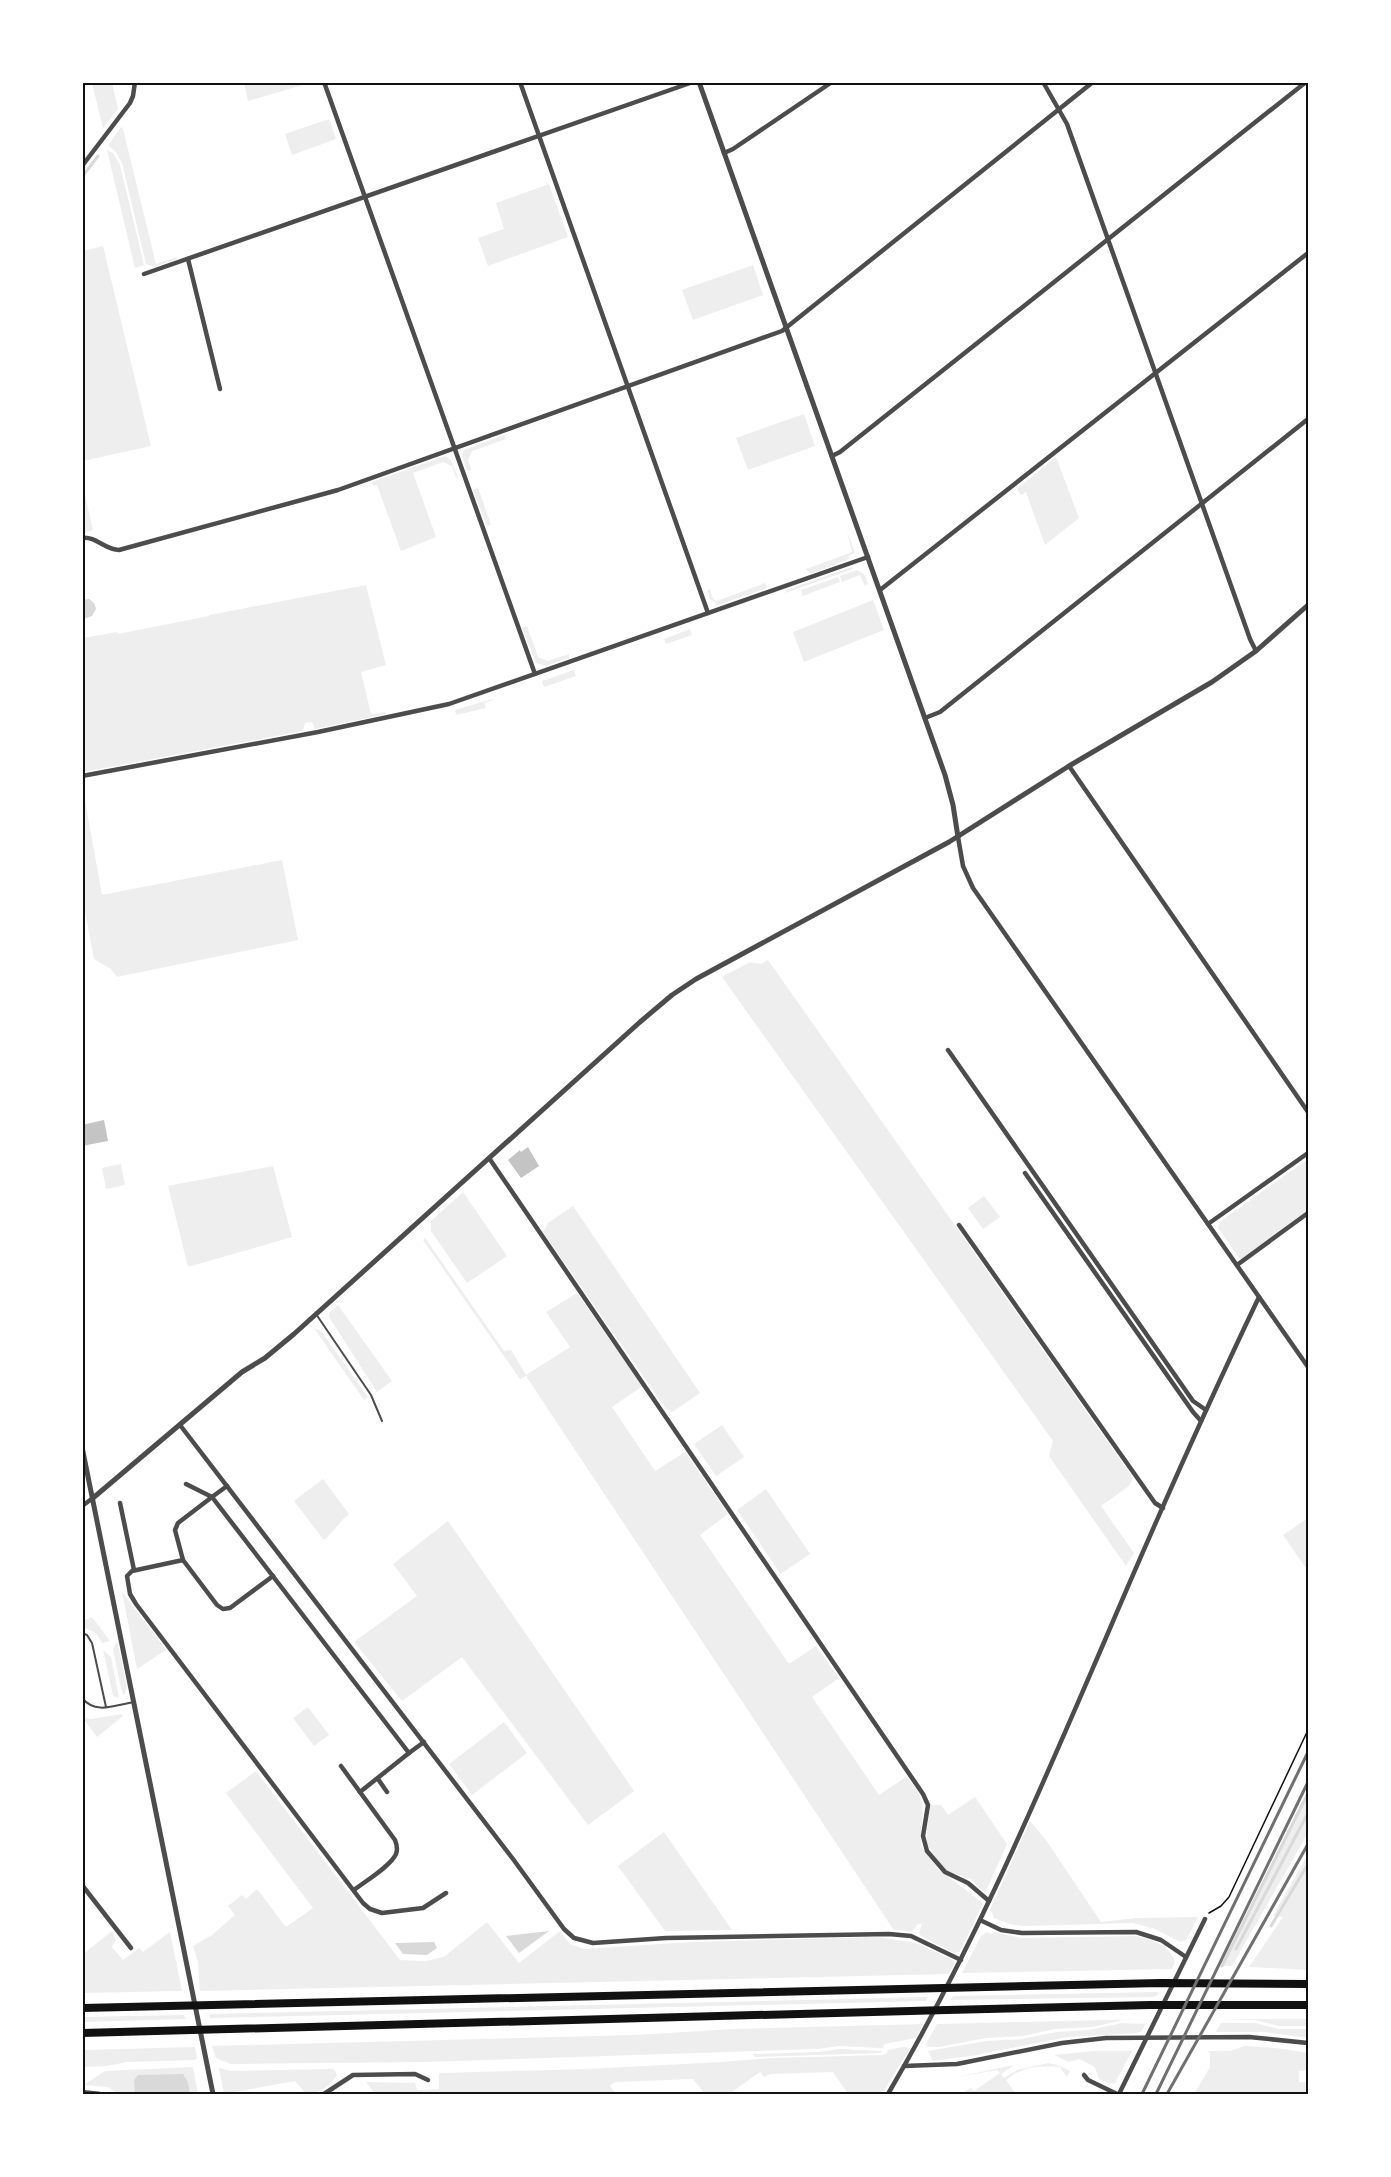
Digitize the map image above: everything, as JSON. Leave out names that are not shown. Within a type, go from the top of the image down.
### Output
[{"type":"highway","points":[[82,2008],[1161,1983],[1308,1984]]},
{"type":"highway","points":[[82,2033],[921,2010],[1150,2005],[1308,2005]]},
{"type":"street","points":[[82,166],[129,103],[133,96],[135,82]]},
{"type":"street","points":[[324,82],[535,674]]},
{"type":"street","points":[[520,82],[708,613]]},
{"type":"street","points":[[144,274],[693,82]]},
{"type":"street","points":[[699,82],[951,794],[963,866],[974,888],[1308,1367]]},
{"type":"street","points":[[724,153],[832,82]]},
{"type":"street","points":[[1043,82],[1067,124],[1250,639],[1257,651]]},
{"type":"street","points":[[82,538],[93,539],[114,550],[122,550],[303,500],[455,449],[776,333],[1093,82]]},
{"type":"street","points":[[832,456],[1108,241],[1306,82]]},
{"type":"street","points":[[880,590],[1308,253]]},
{"type":"street","points":[[188,259],[220,389]]},
{"type":"street","points":[[925,718],[940,712],[1308,419]]},
{"type":"street","points":[[82,776],[439,707],[868,557]]},
{"type":"street","points":[[82,1506],[242,1372],[265,1358],[316,1314],[640,1022],[683,987],[958,837],[1069,766],[1212,682],[1257,651],[1308,605]]},
{"type":"street","points":[[1069,766],[1308,1112]]},
{"type":"street","points":[[948,1050],[1193,1401],[1206,1410]]},
{"type":"street","points":[[1209,1224],[1308,1153]]},
{"type":"street","points":[[489,1158],[923,1794],[928,1805],[923,1836],[927,1851],[945,1872],[968,1883],[989,1901]]},
{"type":"street","points":[[1025,1173],[1192,1412],[1201,1420]]},
{"type":"street","points":[[1237,1264],[1308,1213]]},
{"type":"street","points":[[959,1225],[1155,1503],[1163,1508]]},
{"type":"street","points":[[888,2094],[927,2026],[989,1901],[1201,1420],[1259,1297]]},
{"type":"street","points":[[180,1425],[569,1934],[580,1941],[593,1943],[666,1938],[889,1934],[911,1936],[961,1960]]},
{"type":"street","points":[[82,1447],[213,2094]]},
{"type":"street","points":[[186,1484],[212,1497],[409,1753]]},
{"type":"street","points":[[227,1486],[176,1527],[175,1532],[183,1560],[217,1605],[223,1609],[233,1606],[273,1576]]},
{"type":"street","points":[[120,1503],[134,1570]]},
{"type":"street","points":[[183,1560],[134,1570],[127,1576],[130,1594],[135,1604],[367,1908],[382,1913],[423,1908],[446,1893]]},
{"type":"street","points":[[360,1792],[424,1742]]},
{"type":"street","points":[[341,1766],[396,1840],[398,1848],[391,1862],[354,1890]]},
{"type":"street","points":[[378,1779],[387,1792]]},
{"type":"street","points":[[82,1885],[131,1948]]},
{"type":"street","points":[[1084,2075],[1088,2080],[1118,2094],[1205,1918]]},
{"type":"street","points":[[980,1920],[1001,1930],[1022,1933],[1137,1932],[1161,1940],[1186,1957]]},
{"type":"street","points":[[904,2066],[957,2064],[1083,2040],[1214,2037],[1265,2038],[1308,2043]]},
{"type":"street","points":[[324,2094],[353,2075],[415,2074],[428,2080]]},
{"type":"street","points":[[82,2092],[100,2094]]},
{"type":"lane","points":[[316,1314],[371,1395],[382,1420]]},
{"type":"lane","points":[[82,1633],[90,1639],[93,1646],[106,1707]]},
{"type":"lane","points":[[82,1698],[94,1708],[134,1702]]},
{"type":"path","points":[[1205,1918],[1229,1897],[1308,1730]]},
{"type":"shaded area","points":[[244,82],[310,82],[310,83],[248,101]]},
{"type":"shaded area","points":[[92,83],[112,83],[118,109],[103,128]]},
{"type":"shaded area","points":[[329,119],[336,139],[292,155],[285,134]]},
{"type":"shaded area","points":[[121,127],[156,264],[177,257],[177,259],[154,267],[146,264],[122,163],[116,152],[108,145]]},
{"type":"shaded area","points":[[107,150],[113,153],[120,165],[144,265],[135,268]]},
{"type":"shaded area","points":[[549,184],[568,237],[488,266],[478,238],[504,229],[496,203]]},
{"type":"shaded area","points":[[103,246],[151,446],[83,461],[83,251]]},
{"type":"shaded area","points":[[753,265],[763,295],[693,320],[682,290]]},
{"type":"shaded area","points":[[804,414],[815,446],[748,470],[736,438]]},
{"type":"shaded area","points":[[504,435],[506,439],[472,451],[468,460],[471,470],[467,471],[462,455],[464,450]]},
{"type":"shaded area","points":[[445,456],[451,460],[458,478],[452,466],[443,462],[413,473],[436,537],[401,551],[377,485],[373,486],[372,482]]},
{"type":"shaded area","points":[[1056,457],[1079,518],[1045,545],[1026,492],[1021,495],[1017,489]]},
{"type":"shaded area","points":[[83,486],[93,530],[82,533]]},
{"type":"shaded area","points":[[478,487],[491,525],[487,526],[473,490]]},
{"type":"shaded area","points":[[847,531],[855,553],[849,556],[849,559],[810,574],[806,569],[852,552]]},
{"type":"shaded area","points":[[852,567],[853,569],[785,593],[786,590]]},
{"type":"shaded area","points":[[857,570],[865,575],[868,584],[865,586],[860,575],[842,582],[840,576]]},
{"type":"shaded area","points":[[838,577],[840,582],[803,596],[801,590]]},
{"type":"shaded area","points":[[765,583],[767,588],[718,605],[710,599],[707,591],[710,589],[713,599],[717,601]]},
{"type":"shaded area","points":[[366,585],[386,665],[361,672],[371,714],[386,712],[386,714],[315,729],[312,722],[305,723],[303,731],[83,772],[83,638],[117,632],[118,634]]},
{"type":"shaded area","points":[[89,599],[94,603],[96,609],[92,616],[83,619],[83,600]]},
{"type":"shaded area","points":[[873,600],[884,630],[804,662],[793,632]]},
{"type":"shaded area","points":[[527,626],[538,657],[548,661],[569,654],[569,658],[546,666],[536,663],[522,628]]},
{"type":"shaded area","points":[[690,629],[692,635],[666,644],[664,639]]},
{"type":"shaded area","points":[[574,670],[576,676],[544,687],[542,681]]},
{"type":"shaded area","points":[[492,699],[484,703],[486,708],[456,715],[455,710]]},
{"type":"shaded area","points":[[83,789],[102,895],[282,860],[298,940],[117,977],[111,969],[94,959],[83,901]]},
{"type":"shaded area","points":[[768,960],[1133,1478],[1129,1486],[1101,1506],[1134,1553],[1126,1566],[1049,1456],[1053,1441],[722,977],[750,962],[761,964]]},
{"type":"shaded area","points":[[1308,1159],[1308,1211],[1242,1260],[1239,1258],[1218,1228],[1221,1221]]},
{"type":"shaded area","points":[[121,1164],[125,1185],[106,1189],[102,1168]]},
{"type":"shaded area","points":[[273,1166],[292,1237],[188,1267],[168,1186]]},
{"type":"shaded area","points":[[463,1192],[507,1256],[467,1283],[431,1231],[431,1221]]},
{"type":"shaded area","points":[[984,1196],[1000,1217],[983,1229],[968,1208]]},
{"type":"shaded area","points":[[573,1206],[700,1393],[672,1412],[666,1409],[543,1232],[548,1223]]},
{"type":"shaded area","points":[[425,1238],[504,1351],[511,1350],[526,1375],[570,1347],[546,1312],[577,1293],[641,1384],[640,1388],[612,1407],[655,1471],[685,1452],[728,1514],[700,1535],[789,1664],[816,1646],[839,1678],[812,1697],[879,1795],[906,1777],[914,1786],[922,1802],[921,1846],[938,1869],[983,1903],[960,1952],[954,1953],[921,1936],[919,1933],[922,1924],[918,1924],[912,1932],[893,1929],[526,1376],[520,1379],[423,1240]]},
{"type":"shaded area","points":[[338,1305],[392,1381],[377,1392],[329,1317],[329,1313]]},
{"type":"shaded area","points":[[314,1328],[321,1331],[368,1397],[364,1400]]},
{"type":"shaded area","points":[[722,1425],[744,1457],[716,1476],[694,1444]]},
{"type":"shaded area","points":[[323,1479],[349,1514],[324,1540],[294,1501]]},
{"type":"shaded area","points":[[766,1489],[810,1554],[782,1573],[737,1510]]},
{"type":"shaded area","points":[[1308,1518],[1308,1571],[1283,1535]]},
{"type":"shaded area","points":[[448,1521],[634,1791],[588,1825],[462,1657],[402,1701],[354,1642],[417,1596],[393,1564]]},
{"type":"shaded area","points":[[122,1592],[166,1650],[137,1669]]},
{"type":"shaded area","points":[[92,1617],[110,1641],[102,1643],[96,1633],[83,1627],[83,1621]]},
{"type":"shaded area","points":[[117,1641],[127,1687],[124,1696],[113,1649]]},
{"type":"shaded area","points":[[103,1650],[111,1657],[119,1698],[113,1696]]},
{"type":"shaded area","points":[[308,1707],[329,1735],[314,1746],[293,1718]]},
{"type":"shaded area","points":[[122,1714],[123,1716],[97,1737],[83,1718],[91,1719]]},
{"type":"shaded area","points":[[504,1722],[527,1753],[472,1795],[449,1764]]},
{"type":"shaded area","points":[[256,1771],[400,1960],[426,1961],[444,1957],[487,1922],[519,1963],[560,1931],[570,1944],[584,1949],[692,1942],[878,1937],[916,1943],[953,1960],[954,1964],[949,1974],[200,1991],[198,1962],[193,1946],[212,1935],[235,1915],[228,1906],[242,1895],[246,1899],[257,1889],[286,1927],[313,1908],[226,1793]]},
{"type":"shaded area","points":[[1308,1793],[1308,1833],[1232,1966],[1222,1966]]},
{"type":"shaded area","points":[[975,1797],[1007,1844],[985,1893],[971,1879],[949,1872],[941,1866],[927,1844],[930,1805],[941,1805],[948,1815]]},
{"type":"shaded area","points":[[1030,1821],[1046,1840],[1101,1922],[1136,1918],[1198,1917],[1186,1940],[1180,1942],[1155,1929],[1133,1923],[1025,1926],[1009,1924],[994,1918],[990,1910]]},
{"type":"shaded area","points":[[664,1832],[732,1930],[665,1931],[618,1866]]},
{"type":"shaded area","points":[[1308,1854],[1308,1970],[1249,1967],[1283,1917],[1273,1916]]},
{"type":"shaded area","points":[[112,1931],[116,1940],[112,1947],[123,1960],[139,1948],[143,1952],[170,1932],[182,1991],[83,1993],[83,1952]]},
{"type":"shaded area","points":[[549,1931],[519,1953],[506,1936]]},
{"type":"shaded area","points":[[986,1932],[1021,1938],[1136,1936],[1165,1948],[1173,1956],[1175,1962],[1172,1969],[962,1973],[981,1936]]},
{"type":"shaded area","points":[[434,1942],[437,1948],[427,1955],[403,1954],[395,1943]]},
{"type":"shaded area","points":[[1160,1993],[1154,1997],[949,2000],[954,1996]]},
{"type":"shaded area","points":[[928,1997],[926,2001],[210,2018],[209,2014]]},
{"type":"shaded area","points":[[184,2015],[186,2019],[83,2022],[83,2017]]},
{"type":"shaded area","points":[[1143,2019],[1122,2020],[1093,2027],[1055,2029],[1023,2036],[986,2038],[939,2047],[927,2047],[926,2044],[937,2024]]},
{"type":"shaded area","points":[[1223,2019],[1308,2019],[1308,2026],[1279,2026],[1255,2020]]},
{"type":"shaded area","points":[[1122,2023],[1145,2024],[1142,2031],[1137,2033],[1068,2037],[933,2061],[928,2051],[986,2041],[1089,2030]]},
{"type":"shaded area","points":[[1221,2023],[1255,2023],[1279,2029],[1307,2029],[1308,2038],[1263,2032],[1216,2032]]},
{"type":"shaded area","points":[[923,2024],[916,2038],[884,2044],[883,2048],[839,2046],[818,2049],[423,2062],[231,2064],[216,2058],[212,2046],[635,2035],[734,2029]]},
{"type":"shaded area","points":[[1245,2046],[1308,2053],[1308,2070],[1299,2071],[1299,2082],[1308,2082],[1305,2094],[1194,2094],[1210,2067],[1210,2053],[1207,2051],[1230,2051]]},
{"type":"shaded area","points":[[195,2047],[197,2058],[194,2060],[127,2062],[83,2067],[83,2050]]},
{"type":"shaded area","points":[[910,2048],[882,2094],[848,2094],[833,2072],[770,2074],[764,2077],[760,2072],[729,2094],[705,2094],[693,2079],[615,2082],[610,2086],[616,2094],[375,2094],[366,2082],[415,2083],[417,2090],[439,2089],[439,2073],[587,2069],[770,2058],[883,2055],[888,2050]]},
{"type":"shaded area","points":[[839,2049],[882,2051],[880,2053],[755,2057],[753,2054],[819,2052]]},
{"type":"shaded area","points":[[1094,2051],[1132,2051],[1115,2083],[1111,2084],[1099,2079],[1095,2067],[1079,2059],[1069,2062],[1054,2055]]},
{"type":"shaded area","points":[[1048,2063],[1057,2065],[1070,2071],[1067,2077],[1060,2067],[1025,2069],[1006,2080],[1016,2094],[961,2094],[971,2088],[974,2091],[1000,2073],[997,2070],[952,2078],[1014,2065],[1001,2074],[1004,2078],[1017,2070]]},
{"type":"shaded area","points":[[193,2067],[198,2094],[190,2094],[188,2082],[135,2090],[135,2094],[118,2094],[108,2087],[84,2085],[105,2071]]},
{"type":"shaded area","points":[[219,2068],[231,2071],[334,2069],[337,2075],[324,2089],[311,2094],[306,2094],[295,2081],[224,2094]]},
{"type":"shaded area","points":[[183,2074],[188,2082],[190,2094],[135,2094],[134,2080],[138,2075]]},
{"type":"building","points":[[104,1120],[108,1141],[82,1146],[82,1125]]},
{"type":"building","points":[[528,1147],[539,1166],[521,1178],[508,1160],[520,1150],[521,1152]]},
{"type":"waterway","points":[[82,177],[98,156]]},
{"type":"waterway","points":[[1222,1966],[1308,1793]]},
{"type":"waterway","points":[[1236,1949],[1308,1813]]},
{"type":"waterway","points":[[1271,1926],[1308,1864]]},
{"type":"railway","points":[[1142,2094],[1308,1752]]},
{"type":"railway","points":[[1156,2094],[1308,1782]]},
{"type":"railway","points":[[1167,2094],[1308,1844]]}]
